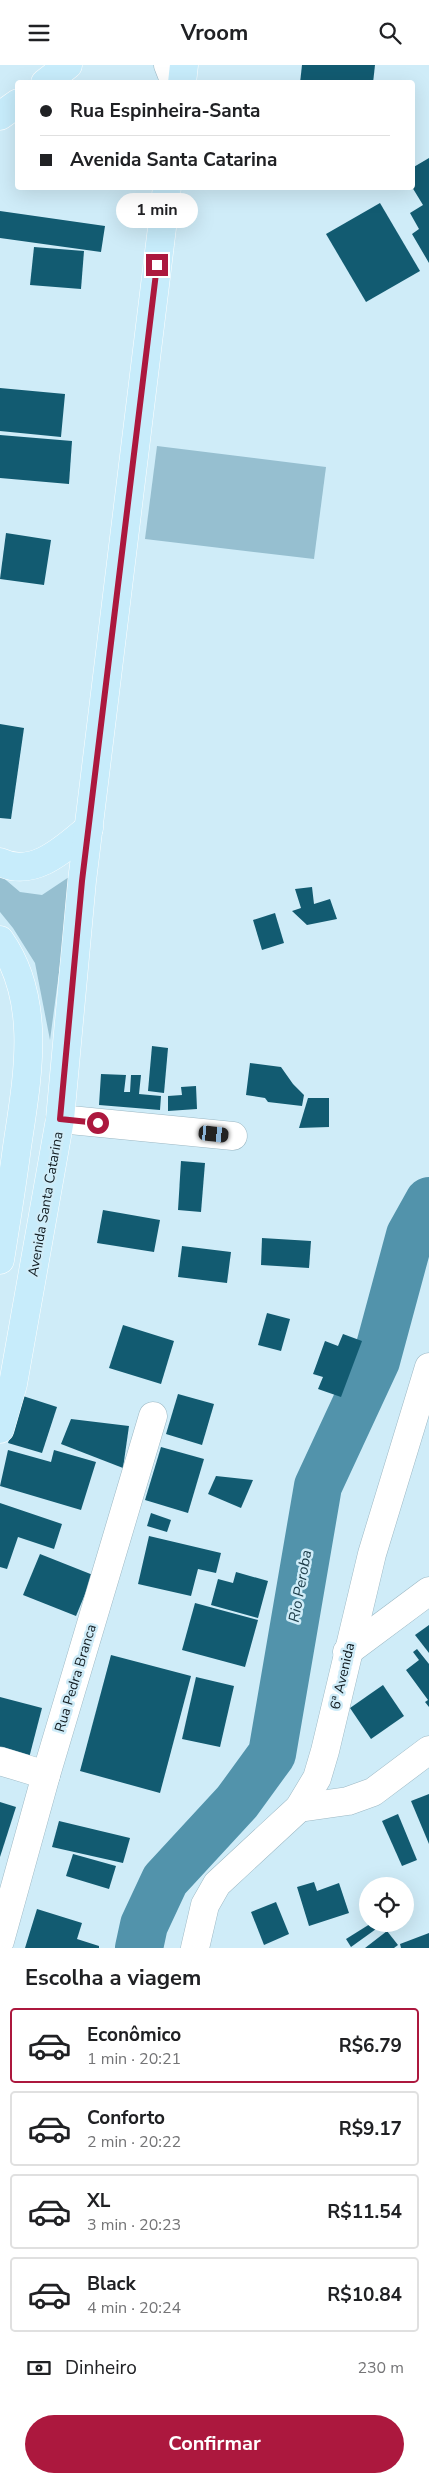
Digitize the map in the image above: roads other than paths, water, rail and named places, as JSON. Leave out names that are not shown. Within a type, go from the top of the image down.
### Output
[{"type":"main road","points":[[49,80],[68,65]]},
{"type":"main road","points":[[182,80],[184,65]]},
{"type":"main road","points":[[0,116],[15,105]]},
{"type":"main road","name":"Avenida Santa Catarina","points":[[0,1429],[15,1375],[60,1119],[89,828],[167,190]]},
{"type":"main road","points":[[12,863],[52,858],[89,828]]},
{"type":"main road","points":[[0,1260],[3,1223],[28,1059],[27,1011],[20,979],[4,946]]},
{"type":"street","points":[[168,65],[174,80]]},
{"type":"street","points":[[60,1119],[234,1136]]},
{"type":"street","name":"6ª Avenida","points":[[195,1948],[205,1905],[217,1884],[299,1808],[317,1778],[326,1751],[347,1652],[395,1473],[410,1433],[429,1367]]},
{"type":"street","name":"Rua Pedra Branca","points":[[0,1941],[46,1775],[153,1416]]},
{"type":"street","points":[[347,1652],[429,1591]]},
{"type":"street","points":[[299,1808],[348,1801],[373,1792],[429,1750]]},
{"type":"street","points":[[0,1761],[46,1775]]},
{"type":"waterway","name":"Rio Peroba","points":[[139,1948],[144,1925],[165,1880],[237,1802],[272,1754],[318,1486],[376,1361],[410,1235],[429,1201]]}]
